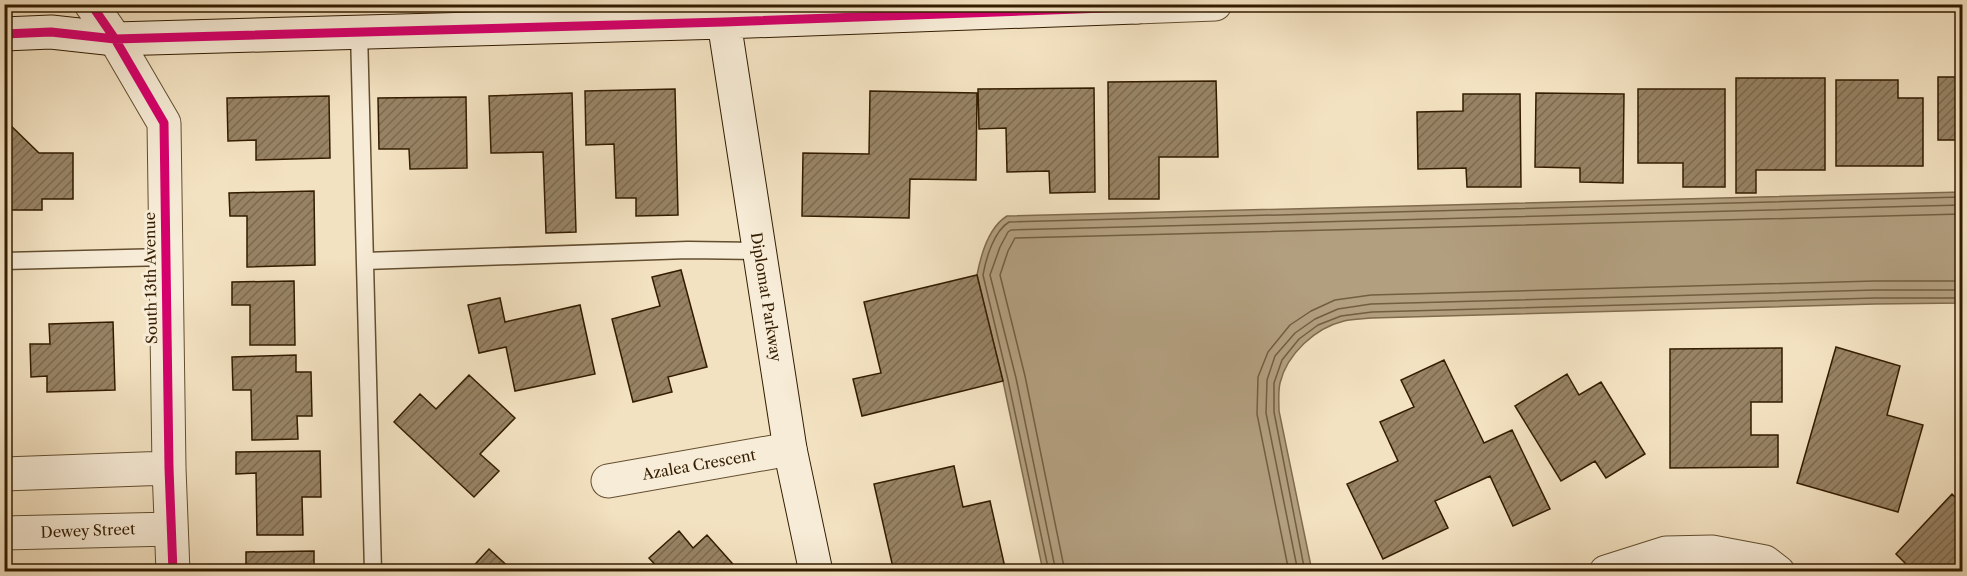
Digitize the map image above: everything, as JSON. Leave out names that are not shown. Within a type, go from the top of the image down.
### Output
[{"type":"street","name":"South 13th Avenue","points":[[91,4],[115,39],[164,123],[169,468],[173,572]]},
{"type":"street","points":[[4,33],[51,32],[115,39],[724,22],[1215,4]]},
{"type":"street","name":"Diplomat Parkway","points":[[724,22],[790,449],[816,572]]},
{"type":"street","name":"Azalea Crescent","points":[[608,481],[790,449]]},
{"type":"street","points":[[4,474],[169,468]]},
{"type":"street","name":"Dewey Street","points":[[4,533],[171,529]]},
{"type":"street","points":[[1606,572],[1666,553],[1712,552],[1765,562],[1778,572]]},
{"type":"lane","points":[[359,32],[373,572]]},
{"type":"lane","points":[[365,261],[688,250],[759,251]]},
{"type":"lane","points":[[4,261],[166,257]]},
{"type":"water","points":[[1962,192],[1962,303],[1372,318],[1347,320],[1333,324],[1313,336],[1296,352],[1284,372],[1279,390],[1279,411],[1312,571],[1043,571],[1003,381],[977,275],[991,234],[1007,216]]},
{"type":"building","points":[[1938,77],[1962,77],[1962,140],[1938,140]]},
{"type":"building","points":[[1736,78],[1825,78],[1825,170],[1756,170],[1756,193],[1736,193]]},
{"type":"building","points":[[1836,80],[1898,80],[1898,98],[1923,98],[1923,166],[1836,166]]},
{"type":"building","points":[[1216,81],[1218,157],[1159,157],[1159,199],[1109,199],[1108,82]]},
{"type":"building","points":[[1094,88],[1095,192],[1050,193],[1049,171],[1007,172],[1006,128],[979,129],[978,89]]},
{"type":"building","points":[[675,89],[678,215],[636,216],[636,198],[616,198],[614,144],[586,145],[585,91]]},
{"type":"building","points":[[1638,89],[1725,89],[1725,187],[1683,187],[1683,163],[1638,163]]},
{"type":"building","points":[[870,91],[977,93],[976,180],[910,179],[909,218],[802,216],[803,153],[869,154]]},
{"type":"building","points":[[572,93],[576,232],[546,233],[543,152],[491,153],[489,96]]},
{"type":"building","points":[[1536,93],[1624,94],[1623,183],[1580,182],[1580,168],[1535,167]]},
{"type":"building","points":[[1463,94],[1520,94],[1521,187],[1467,187],[1466,168],[1418,169],[1417,112],[1463,111]]},
{"type":"building","points":[[329,96],[330,158],[256,160],[256,140],[228,141],[227,98]]},
{"type":"building","points":[[466,97],[467,168],[410,169],[409,149],[379,149],[378,98]]},
{"type":"building","points":[[4,119],[39,153],[73,153],[73,199],[42,199],[42,210],[4,210]]},
{"type":"building","points":[[314,191],[315,265],[247,267],[247,216],[230,216],[229,193]]},
{"type":"building","points":[[681,270],[707,367],[668,377],[672,392],[633,402],[612,319],[660,306],[652,277]]},
{"type":"building","points":[[977,275],[1003,381],[862,416],[853,379],[881,373],[864,302]]},
{"type":"building","points":[[294,281],[295,345],[250,345],[250,305],[232,305],[232,282]]},
{"type":"building","points":[[500,298],[505,322],[580,305],[595,374],[515,391],[506,347],[479,353],[468,305]]},
{"type":"building","points":[[113,322],[115,390],[47,392],[47,376],[31,377],[30,344],[50,344],[49,324]]},
{"type":"building","points":[[1836,347],[1900,366],[1887,415],[1923,425],[1898,512],[1797,483]]},
{"type":"building","points":[[1782,348],[1782,402],[1751,402],[1751,435],[1778,435],[1778,467],[1670,468],[1670,349]]},
{"type":"building","points":[[296,355],[296,372],[311,372],[312,416],[297,416],[298,439],[252,440],[251,390],[233,390],[232,357]]},
{"type":"building","points":[[1444,360],[1484,443],[1512,430],[1550,509],[1513,526],[1490,476],[1435,501],[1448,528],[1383,559],[1347,484],[1398,461],[1380,422],[1414,407],[1401,380]]},
{"type":"building","points":[[1567,374],[1579,395],[1601,382],[1645,454],[1606,478],[1595,461],[1561,481],[1515,406]]},
{"type":"building","points":[[469,375],[515,418],[480,454],[499,471],[474,497],[394,422],[420,394],[436,409]]},
{"type":"building","points":[[320,451],[321,497],[302,497],[303,535],[257,535],[256,473],[236,474],[236,452]]},
{"type":"building","points":[[954,466],[963,507],[990,501],[1006,572],[894,572],[874,484]]},
{"type":"building","points":[[1952,494],[1962,504],[1962,572],[1914,572],[1896,554]]},
{"type":"building","points":[[679,531],[693,548],[707,535],[740,572],[662,572],[649,558]]},
{"type":"building","points":[[489,549],[514,572],[468,572]]},
{"type":"building","points":[[314,551],[314,572],[246,572],[246,552]]},
{"type":"cycle path","points":[[91,4],[115,39],[164,123],[169,468],[173,572]]},
{"type":"cycle path","points":[[4,34],[51,32],[115,39],[724,22],[1215,4]]}]
